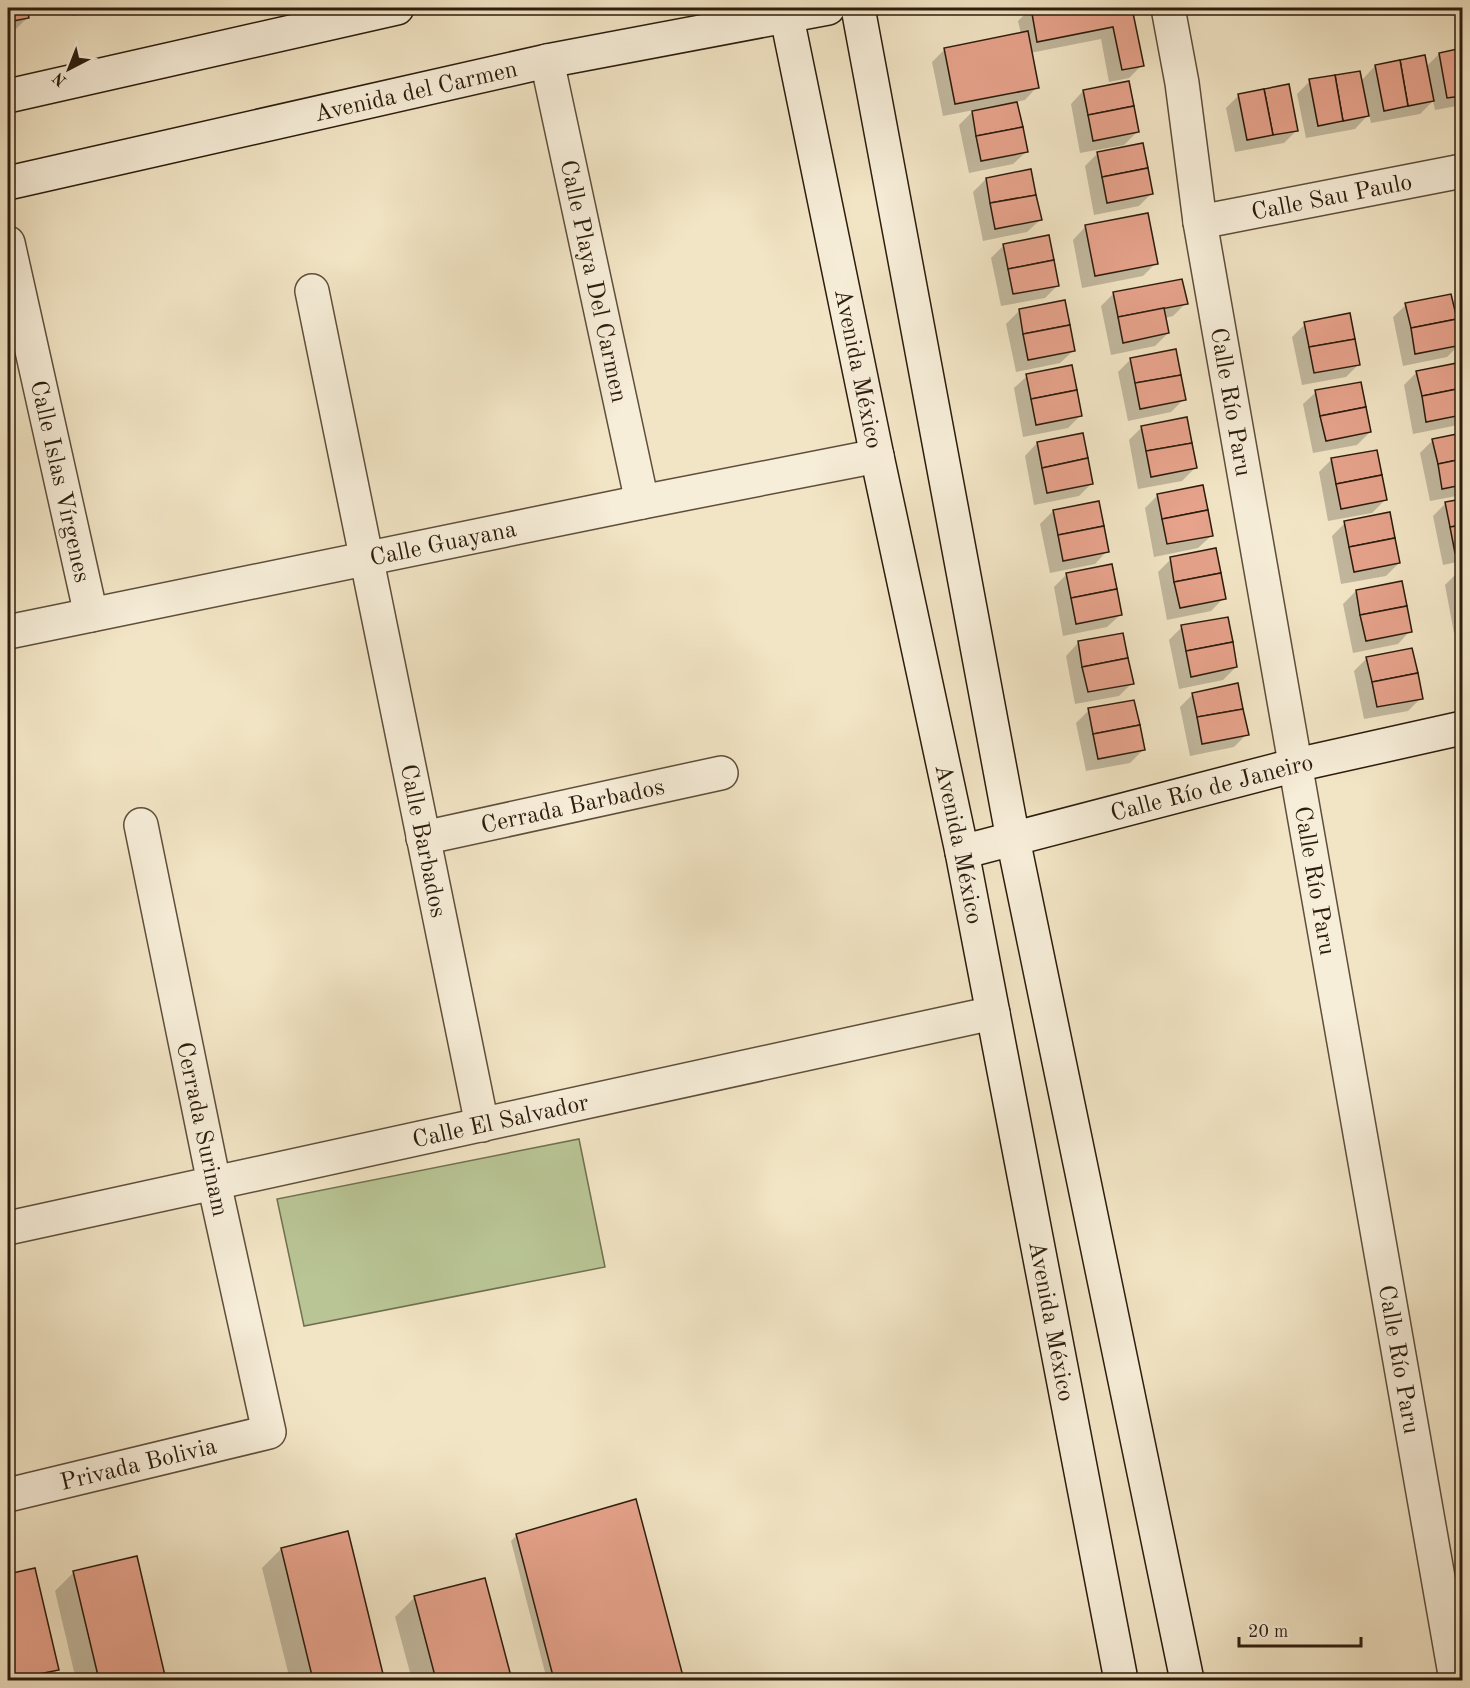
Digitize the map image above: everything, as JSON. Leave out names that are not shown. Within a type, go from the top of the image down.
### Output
[{"type":"street","points":[[8,96],[397,8]]},
{"type":"street","name":"Avenida del Carmen","points":[[8,183],[547,61],[786,12],[828,8]]},
{"type":"street","points":[[858,8],[1013,839],[1187,1680]]},
{"type":"street","name":"Calle Río Paru","points":[[1168,8],[1182,83],[1200,222],[1456,1680]]},
{"type":"street","name":"Avenida México","points":[[786,12],[877,456],[962,852],[1122,1680]]},
{"type":"street","name":"Calle Playa Del Carmen","points":[[547,61],[642,502]]},
{"type":"street","name":"Calle Sau Paulo","points":[[1200,222],[1461,178]]},
{"type":"street","name":"Calle Islas Vírgenes","points":[[8,243],[91,615]]},
{"type":"street","points":[[312,291],[366,558]]},
{"type":"street","name":"Calle Guayana","points":[[8,632],[877,456]]},
{"type":"street","name":"Calle Barbados","points":[[366,558],[482,1125]]},
{"type":"street","name":"Calle Río de Janeiro","points":[[962,852],[1296,765],[1462,728]]},
{"type":"street","name":"Cerrada Barbados","points":[[423,838],[721,773]]},
{"type":"street","name":"Cerrada Surinam","points":[[141,825],[214,1183],[269,1432]]},
{"type":"street","name":"Calle El Salvador","points":[[8,1228],[993,1013]]},
{"type":"street","name":"Privada Bolivia","points":[[8,1495],[269,1432]]},
{"type":"green space","points":[[579,1139],[605,1267],[304,1326],[277,1199]]},
{"type":"building","points":[[8,8],[27,8],[29,18],[8,22]]},
{"type":"building","points":[[1031,8],[1132,8],[1144,66],[1122,70],[1113,27],[1037,42]]},
{"type":"building","points":[[1028,31],[1039,88],[955,104],[944,48]]},
{"type":"building","points":[[1462,48],[1462,96],[1447,98],[1439,53]]},
{"type":"building","points":[[1425,55],[1434,101],[1408,106],[1400,60]]},
{"type":"building","points":[[1400,60],[1408,106],[1384,111],[1375,65]]},
{"type":"building","points":[[1360,71],[1369,116],[1343,121],[1335,75]]},
{"type":"building","points":[[1335,75],[1343,121],[1318,126],[1309,79]]},
{"type":"building","points":[[1129,81],[1134,106],[1088,115],[1083,90]]},
{"type":"building","points":[[1289,84],[1298,131],[1273,135],[1264,89]]},
{"type":"building","points":[[1264,89],[1273,135],[1247,140],[1238,94]]},
{"type":"building","points":[[1017,102],[1023,127],[976,136],[972,111]]},
{"type":"building","points":[[1134,106],[1139,132],[1093,141],[1088,115]]},
{"type":"building","points":[[1023,127],[1028,152],[981,161],[976,136]]},
{"type":"building","points":[[1143,143],[1148,168],[1102,177],[1097,152]]},
{"type":"building","points":[[1148,168],[1153,194],[1107,203],[1102,177]]},
{"type":"building","points":[[1031,169],[1036,195],[990,203],[986,178]]},
{"type":"building","points":[[1036,195],[1042,220],[995,229],[990,203]]},
{"type":"building","points":[[1148,213],[1158,264],[1095,276],[1085,225]]},
{"type":"building","points":[[1049,235],[1054,260],[1008,269],[1003,244]]},
{"type":"building","points":[[1054,260],[1059,286],[1013,294],[1008,269]]},
{"type":"building","points":[[1182,279],[1188,304],[1118,317],[1113,292]]},
{"type":"building","points":[[1451,294],[1457,319],[1411,328],[1405,303]]},
{"type":"building","points":[[1065,300],[1070,325],[1023,334],[1019,309]]},
{"type":"building","points":[[1164,308],[1169,333],[1123,343],[1118,317]]},
{"type":"building","points":[[1350,313],[1355,339],[1309,347],[1304,322]]},
{"type":"building","points":[[1457,319],[1462,345],[1415,354],[1411,328]]},
{"type":"building","points":[[1070,325],[1075,351],[1028,360],[1023,334]]},
{"type":"building","points":[[1355,339],[1360,365],[1314,373],[1309,347]]},
{"type":"building","points":[[1176,349],[1181,375],[1135,383],[1130,358]]},
{"type":"building","points":[[1462,362],[1462,388],[1422,396],[1416,371]]},
{"type":"building","points":[[1072,365],[1077,390],[1031,399],[1026,374]]},
{"type":"building","points":[[1181,375],[1186,400],[1140,409],[1135,383]]},
{"type":"building","points":[[1361,382],[1366,407],[1320,416],[1315,390]]},
{"type":"building","points":[[1462,388],[1462,415],[1426,422],[1422,396]]},
{"type":"building","points":[[1077,390],[1082,416],[1036,425],[1031,399]]},
{"type":"building","points":[[1366,407],[1371,432],[1326,441],[1320,416]]},
{"type":"building","points":[[1187,417],[1192,443],[1146,451],[1141,426]]},
{"type":"building","points":[[1083,433],[1088,458],[1042,468],[1037,442]]},
{"type":"building","points":[[1462,433],[1462,459],[1438,464],[1432,439]]},
{"type":"building","points":[[1192,443],[1197,468],[1151,477],[1146,451]]},
{"type":"building","points":[[1377,450],[1382,475],[1336,484],[1331,458]]},
{"type":"building","points":[[1088,458],[1093,484],[1047,493],[1042,468]]},
{"type":"building","points":[[1462,459],[1462,485],[1442,489],[1438,464]]},
{"type":"building","points":[[1382,475],[1387,500],[1341,509],[1336,484]]},
{"type":"building","points":[[1203,485],[1208,510],[1162,519],[1157,494]]},
{"type":"building","points":[[1462,499],[1462,525],[1450,527],[1445,502]]},
{"type":"building","points":[[1099,501],[1104,526],[1058,535],[1053,510]]},
{"type":"building","points":[[1208,510],[1213,536],[1167,544],[1162,519]]},
{"type":"building","points":[[1390,512],[1395,538],[1349,547],[1344,521]]},
{"type":"building","points":[[1462,525],[1462,551],[1455,553],[1450,527]]},
{"type":"building","points":[[1104,526],[1109,552],[1063,561],[1058,535]]},
{"type":"building","points":[[1395,538],[1400,563],[1354,572],[1349,547]]},
{"type":"building","points":[[1216,548],[1221,573],[1174,582],[1170,557]]},
{"type":"building","points":[[1112,564],[1117,589],[1071,598],[1066,573]]},
{"type":"building","points":[[1462,570],[1462,596],[1457,571]]},
{"type":"building","points":[[1221,573],[1226,599],[1180,608],[1174,582]]},
{"type":"building","points":[[1402,581],[1407,606],[1360,615],[1356,590]]},
{"type":"building","points":[[1117,589],[1122,615],[1076,624],[1071,598]]},
{"type":"building","points":[[1407,606],[1412,632],[1366,641],[1360,615]]},
{"type":"building","points":[[1228,617],[1233,642],[1186,651],[1181,625]]},
{"type":"building","points":[[1123,633],[1128,658],[1082,667],[1078,641]]},
{"type":"building","points":[[1233,642],[1237,667],[1191,677],[1186,651]]},
{"type":"building","points":[[1412,648],[1418,673],[1372,682],[1366,657]]},
{"type":"building","points":[[1128,658],[1134,684],[1088,692],[1082,667]]},
{"type":"building","points":[[1418,673],[1423,699],[1377,707],[1372,682]]},
{"type":"building","points":[[1238,683],[1243,709],[1197,717],[1192,693]]},
{"type":"building","points":[[1134,700],[1140,725],[1093,734],[1088,708]]},
{"type":"building","points":[[1243,709],[1249,735],[1202,744],[1197,717]]},
{"type":"building","points":[[1140,725],[1145,750],[1098,759],[1093,734]]},
{"type":"building","points":[[636,1499],[684,1680],[554,1680],[516,1534]]},
{"type":"building","points":[[348,1531],[384,1678],[313,1680],[281,1548]]},
{"type":"building","points":[[137,1556],[166,1680],[99,1680],[73,1571]]},
{"type":"building","points":[[35,1568],[59,1670],[8,1680],[8,1574]]},
{"type":"building","points":[[485,1578],[512,1680],[436,1680],[414,1596]]}]
